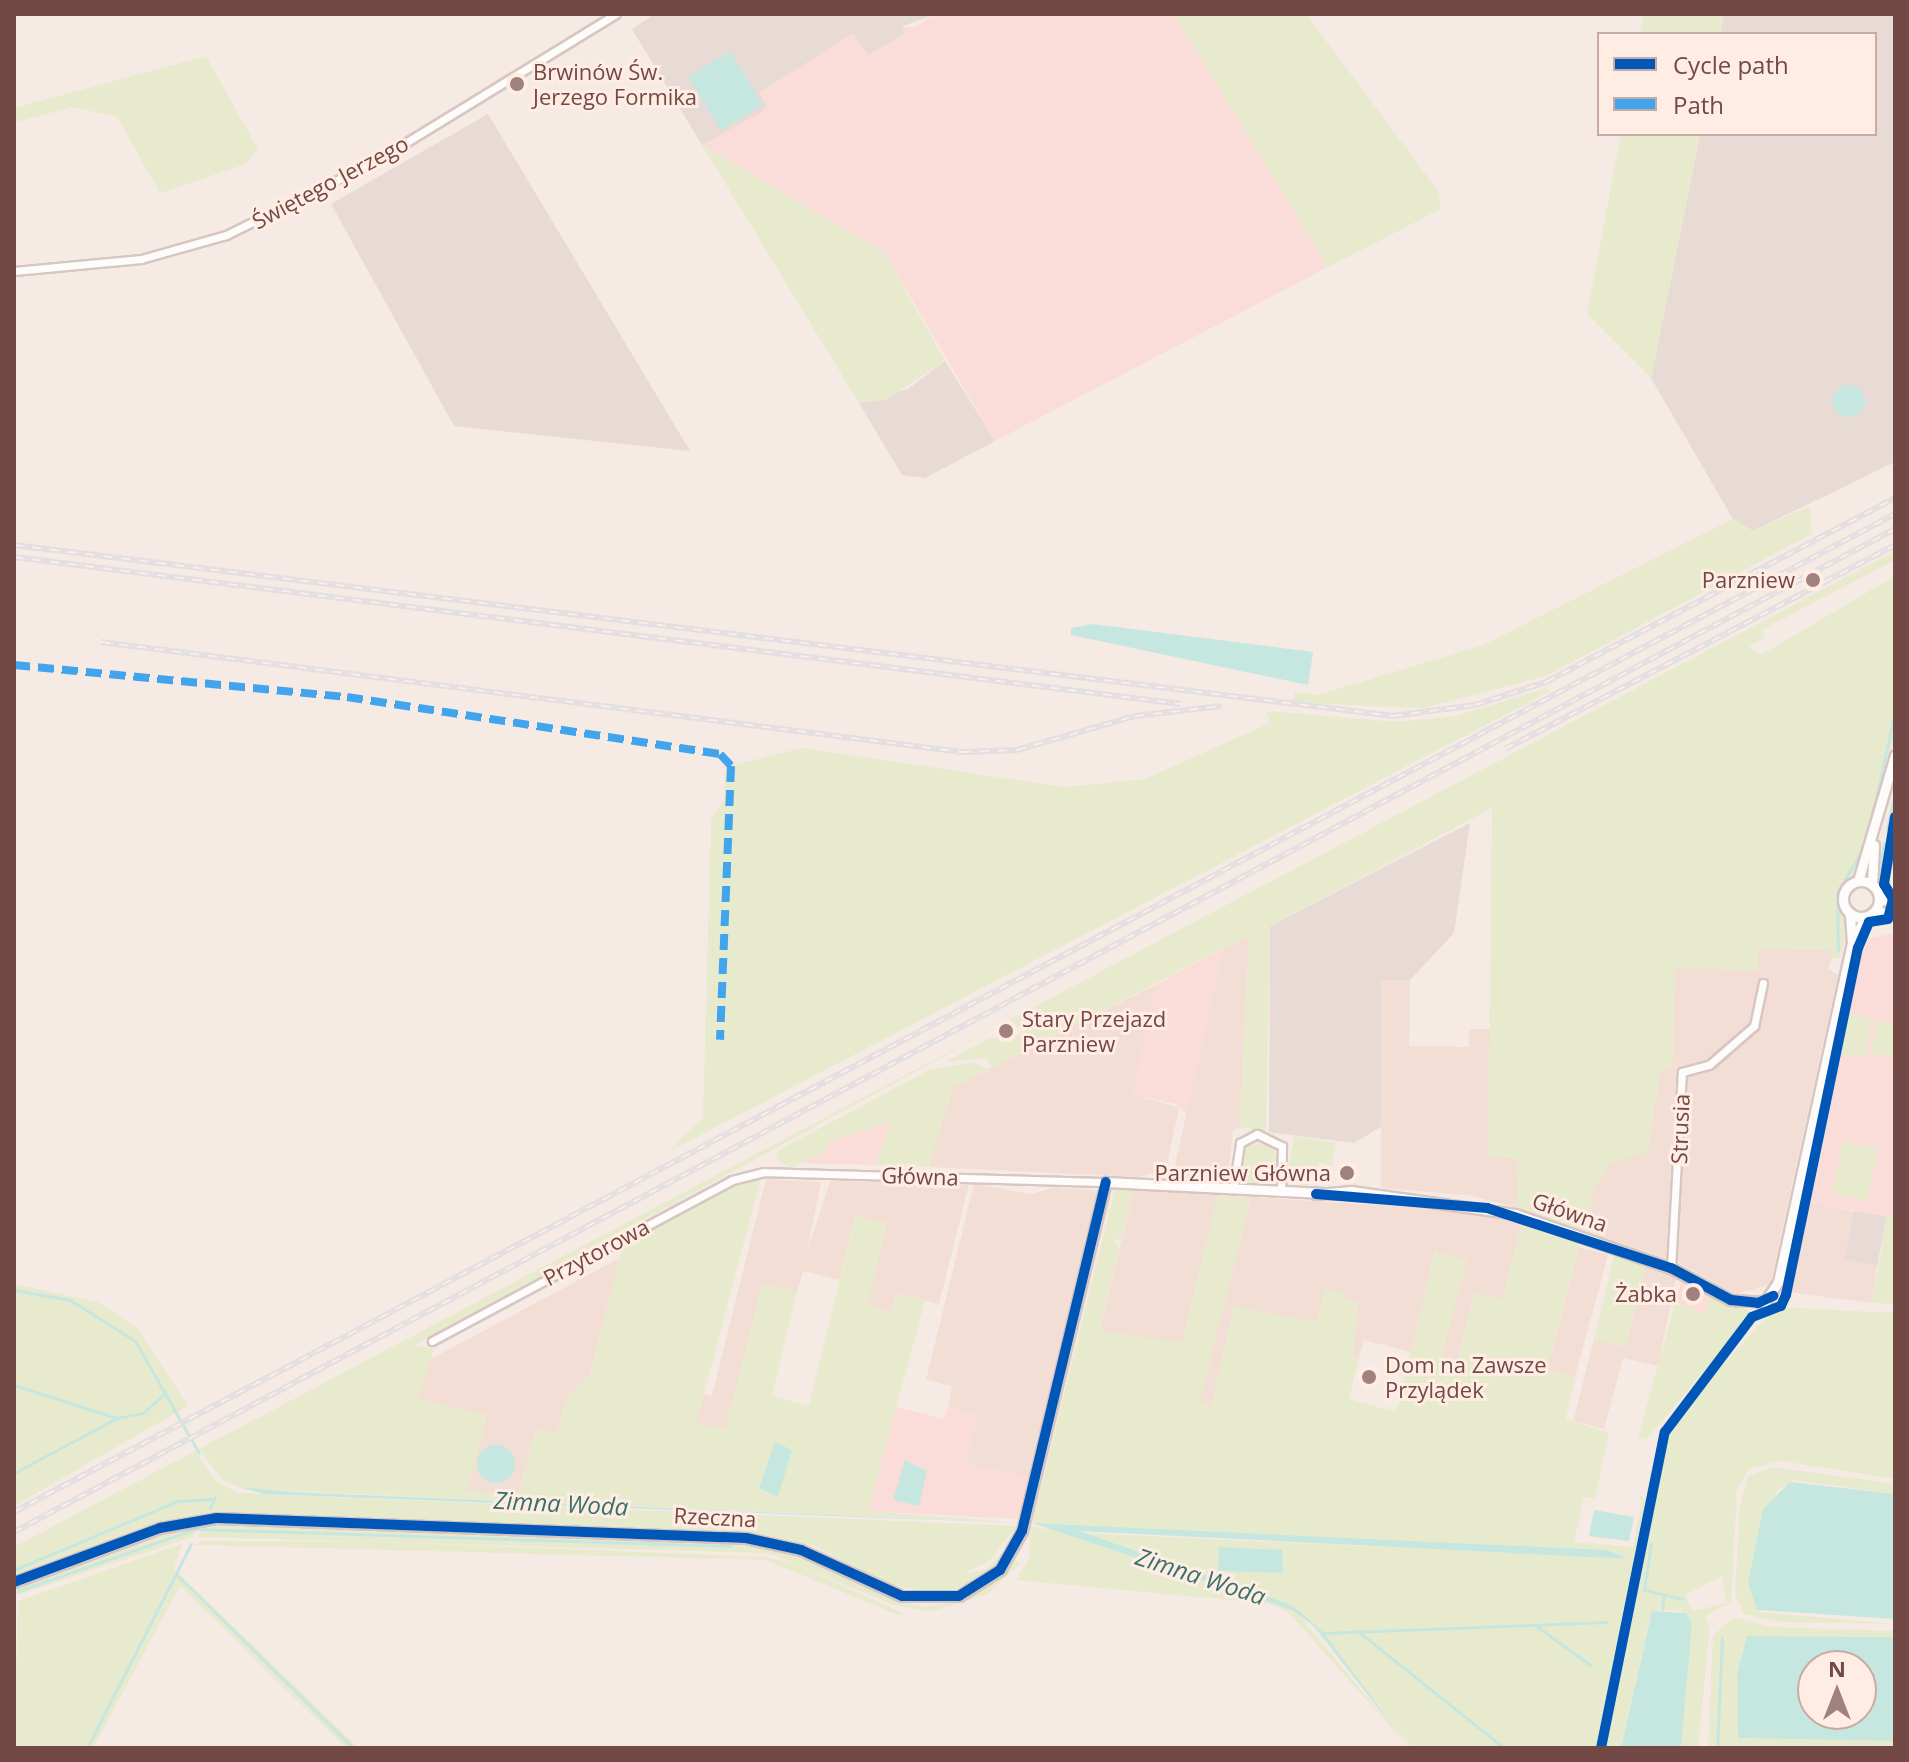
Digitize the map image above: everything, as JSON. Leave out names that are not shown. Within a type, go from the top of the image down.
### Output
[{"type":"street","name":"Świętego Jerzego","points":[[14,271],[141,259],[226,235],[376,161],[616,14]]},
{"type":"street","points":[[1895,755],[1874,845],[1872,885],[1879,896],[1895,906]]},
{"type":"street","points":[[1852,943],[1850,913],[1844,895],[1858,881],[1874,845]]},
{"type":"street","points":[[1858,881],[1872,885]]},
{"type":"street","points":[[1875,911],[1879,896]]},
{"type":"street","points":[[1852,943],[1865,917],[1875,911],[1895,915]]},
{"type":"street","points":[[1850,913],[1865,917]]},
{"type":"street","name":"Główna","points":[[764,1172],[1106,1182],[1359,1195],[1515,1214],[1671,1268],[1728,1299],[1758,1303],[1777,1287],[1852,943]]},
{"type":"street","name":"Strusia","points":[[1671,1268],[1682,1072],[1709,1065],[1754,1026],[1763,983]]},
{"type":"street","points":[[1233,1189],[1240,1143],[1254,1133],[1282,1145],[1281,1192]]},
{"type":"street","name":"Przytorowa","points":[[432,1341],[732,1180],[764,1172]]},
{"type":"street","name":"Rzeczna","points":[[14,1582],[160,1528],[247,1518],[757,1539],[812,1554],[893,1593],[934,1601],[988,1581],[1022,1530],[1106,1182]]},
{"type":"shaded area","points":[[655,14],[936,14],[903,26],[904,34],[868,55],[853,33],[759,93],[767,106],[761,112],[702,145],[632,29]]},
{"type":"shaded area","points":[[936,14],[1174,14],[1328,267],[995,441],[885,253],[702,145],[757,114],[759,93],[854,32],[915,27]]},
{"type":"shaded area","points":[[1724,14],[1895,14],[1895,462],[1753,531],[1733,519],[1651,378],[1700,136],[1877,136],[1877,32],[1720,32]]},
{"type":"shaded area","points":[[488,114],[690,451],[454,426],[331,204]]},
{"type":"shaded area","points":[[945,361],[995,441],[925,478],[902,475],[859,403],[908,389]]},
{"type":"shaded area","points":[[1470,823],[1454,933],[1410,980],[1381,980],[1381,1127],[1354,1143],[1269,1132],[1270,926]]},
{"type":"shaded area","points":[[1895,933],[1895,1218],[1806,1201],[1862,940]]},
{"type":"shaded area","points":[[1249,935],[1240,1127],[1233,1130],[1228,1181],[1172,1179],[1223,949]]},
{"type":"shaded area","points":[[1223,949],[1187,1114],[1176,1104],[1132,1094],[1157,984]]},
{"type":"shaded area","points":[[1758,949],[1834,950],[1828,969],[1838,975],[1770,1285],[1736,1294],[1678,1262],[1592,1233],[1592,1194],[1609,1163],[1648,1151],[1660,1069],[1672,1069],[1675,967],[1757,970]]},
{"type":"shaded area","points":[[1381,980],[1410,980],[1409,1046],[1469,1047],[1469,1029],[1491,1029],[1488,1157],[1518,1158],[1518,1208],[1468,1195],[1381,1188]]},
{"type":"shaded area","points":[[1157,984],[1133,1094],[1179,1108],[1166,1169],[1139,1177],[928,1167],[954,1086]]},
{"type":"shaded area","points":[[892,1121],[876,1165],[801,1163],[827,1151],[826,1143]]},
{"type":"shaded area","points":[[766,1179],[821,1182],[807,1252],[830,1181],[969,1184],[939,1304],[896,1293],[892,1312],[867,1305],[887,1224],[855,1216],[839,1280],[803,1271],[797,1292],[763,1284],[725,1430],[695,1424],[704,1394],[712,1396]]},
{"type":"shaded area","points":[[974,1184],[1032,1194],[1056,1187],[1098,1191],[1029,1477],[965,1464],[977,1415],[948,1407],[952,1386],[926,1380]]},
{"type":"shaded area","points":[[1134,1190],[1445,1209],[1523,1222],[1502,1300],[1475,1293],[1456,1364],[1440,1359],[1466,1260],[1435,1251],[1411,1352],[1364,1340],[1343,1422],[1271,1524],[1099,1332]]},
{"type":"shaded area","points":[[1806,1201],[1854,1211],[1844,1259],[1877,1266],[1872,1303],[1787,1292]]},
{"type":"shaded area","points":[[1854,1211],[1887,1216],[1877,1266],[1844,1259]]},
{"type":"shaded area","points":[[1579,1247],[1608,1255],[1575,1377],[1547,1370]]},
{"type":"shaded area","points":[[620,1258],[590,1376],[567,1397],[556,1433],[536,1429],[518,1495],[466,1492],[418,1399],[427,1361]]},
{"type":"shaded area","points":[[1646,1265],[1676,1278],[1658,1366],[1623,1358],[1604,1429],[1573,1421],[1594,1339],[1625,1346]]},
{"type":"shaded area","points":[[1683,1278],[1711,1293],[1706,1314],[1675,1303]]},
{"type":"shaded area","points":[[893,1406],[944,1419],[948,1407],[977,1415],[965,1464],[1029,1477],[1019,1519],[868,1511]]},
{"type":"green space","points":[[1174,14],[1306,14],[1438,191],[1441,209],[1328,267]]},
{"type":"green space","points":[[1644,14],[1724,14],[1720,32],[1640,32]]},
{"type":"green space","points":[[206,56],[258,149],[246,164],[160,193],[117,117],[72,107],[14,123],[14,108]]},
{"type":"green space","points":[[1621,136],[1700,136],[1651,378],[1587,314]]},
{"type":"green space","points":[[702,145],[885,253],[945,361],[885,400],[859,403]]},
{"type":"green space","points":[[1810,506],[1812,534],[1546,676],[1424,708],[1293,703],[1295,692],[1318,695],[1483,645],[1733,519],[1753,531]]},
{"type":"green space","points":[[1895,551],[1895,560],[1762,630],[1765,638],[1749,646],[1761,655],[1895,576],[1895,734],[1871,837],[1857,876],[1840,894],[1848,925],[1840,959],[1831,958],[1833,950],[1758,949],[1757,971],[1675,967],[1672,1069],[1660,1069],[1648,1152],[1609,1164],[1592,1194],[1592,1233],[1518,1208],[1517,1158],[1488,1157],[1492,808],[1270,926],[1266,1131],[1240,1127],[1249,935],[992,1068],[985,1058],[946,1062],[989,1038],[1016,1037],[1041,1016],[1017,1028],[999,1026],[415,1345],[434,1349],[418,1399],[487,1415],[467,1491],[518,1495],[536,1429],[556,1432],[567,1397],[590,1375],[623,1245],[730,1186],[761,1178],[696,1424],[725,1429],[763,1284],[797,1292],[772,1396],[809,1406],[855,1216],[887,1224],[867,1305],[892,1312],[896,1293],[925,1301],[868,1511],[1018,1523],[244,1489],[222,1480],[199,1449]]},
{"type":"green space","points":[[1547,688],[1549,692],[668,1152],[703,1117],[711,820],[724,800],[725,767],[802,748],[1065,787],[1145,779],[1270,723],[1266,711],[1396,722],[1456,716]]},
{"type":"green space","points":[[1846,1013],[1872,1018],[1865,1058],[1838,1053]]},
{"type":"green space","points":[[1877,1021],[1895,1022],[1895,1058],[1870,1053]]},
{"type":"green space","points":[[974,1062],[989,1070],[954,1086],[928,1167],[876,1165],[891,1121],[826,1143],[827,1151],[790,1168],[776,1159],[779,1150],[929,1070]]},
{"type":"green space","points":[[1294,1136],[1336,1143],[1332,1166],[1320,1162],[1308,1186],[1286,1180]]},
{"type":"green space","points":[[1843,1141],[1878,1149],[1867,1200],[1832,1193]]},
{"type":"green space","points":[[1259,1144],[1274,1150],[1280,1165],[1274,1180],[1259,1186],[1244,1180],[1238,1165],[1244,1150]]},
{"type":"green space","points":[[1115,1189],[1134,1190],[1121,1240],[1114,1239],[1119,1249],[1099,1331],[1182,1343],[1217,1196],[1251,1198],[1200,1400],[1211,1407],[1234,1306],[1316,1323],[1325,1289],[1346,1294],[1336,1340],[1346,1299],[1358,1302],[1353,1355],[1359,1359],[1349,1399],[1396,1412],[1435,1251],[1467,1260],[1441,1359],[1456,1364],[1475,1293],[1502,1299],[1523,1222],[1580,1241],[1547,1370],[1575,1377],[1566,1419],[1609,1433],[1595,1499],[1584,1497],[1574,1542],[1633,1547],[1642,1500],[1636,1493],[1646,1500],[1598,1748],[1412,1748],[1302,1613],[1078,1533],[1628,1558],[1607,1550],[1032,1523]]},
{"type":"green space","points":[[1887,1216],[1895,1218],[1895,1304],[1872,1303]]},
{"type":"green space","points":[[1615,1253],[1646,1265],[1626,1347],[1594,1339]]},
{"type":"green space","points":[[14,1284],[98,1302],[138,1329],[188,1406],[14,1506]]},
{"type":"green space","points":[[1711,1293],[1753,1313],[1646,1440],[1638,1438],[1675,1303],[1705,1314]]},
{"type":"green space","points":[[1775,1307],[1895,1313],[1895,1479],[1781,1461],[1749,1469],[1737,1490],[1731,1602],[1705,1616],[1710,1626],[1698,1748],[1681,1748],[1692,1623],[1681,1611],[1659,1609],[1650,1616],[1621,1748],[1604,1748],[1668,1440],[1679,1414]],"holes":[[[1722,1576],[1727,1603],[1692,1611],[1685,1595]]]},
{"type":"green space","points":[[195,1451],[215,1480],[238,1493],[1017,1526],[989,1561],[962,1575],[986,1569],[1004,1552],[996,1567],[947,1594],[886,1585],[818,1547],[764,1535],[269,1514],[199,1515],[159,1525],[14,1579],[14,1547]]},
{"type":"green space","points":[[1772,1467],[1895,1484],[1895,1494],[1793,1480],[1777,1491],[1748,1583],[1759,1612],[1895,1624],[1778,1622],[1744,1614],[1735,1594],[1740,1505],[1748,1476]]},
{"type":"green space","points":[[204,1525],[754,1544],[811,1559],[884,1596],[923,1607],[971,1598],[1014,1559],[1020,1564],[988,1594],[929,1612],[891,1604],[768,1553],[198,1537]]},
{"type":"green space","points":[[197,1526],[193,1537],[17,1595],[16,1589],[110,1551]]},
{"type":"green space","points":[[1030,1526],[1078,1535],[1283,1605],[1299,1615],[1409,1748],[1288,1612],[1271,1604],[1016,1580],[1030,1558]]},
{"type":"green space","points":[[203,1541],[385,1542],[766,1557],[792,1563],[905,1614],[970,1616],[896,1614],[765,1560],[193,1545]]},
{"type":"green space","points":[[182,1544],[174,1569],[359,1748],[346,1748],[180,1586],[93,1748],[14,1748],[18,1601]]},
{"type":"green space","points":[[1735,1617],[1771,1627],[1895,1631],[1895,1637],[1747,1636],[1737,1674],[1738,1738],[1895,1741],[1895,1748],[1708,1748],[1713,1635]]},
{"type":"water","points":[[730,51],[763,105],[721,130],[688,77]]},
{"type":"water","points":[[1849,385],[1860,390],[1865,401],[1860,412],[1849,417],[1838,412],[1833,401],[1838,390]]},
{"type":"water","points":[[1093,624],[1313,652],[1308,685],[1071,635],[1071,628]]},
{"type":"water","points":[[775,1442],[792,1450],[778,1497],[759,1488]]},
{"type":"water","points":[[496,1445],[509,1451],[515,1464],[509,1477],[496,1483],[483,1477],[477,1464],[483,1451]]},
{"type":"water","points":[[905,1460],[927,1471],[919,1506],[893,1500]]},
{"type":"water","points":[[1790,1482],[1895,1494],[1895,1619],[1757,1610],[1748,1583],[1763,1509]]},
{"type":"water","points":[[240,1487],[291,1492],[1018,1523],[263,1494]]},
{"type":"water","points":[[1594,1510],[1634,1517],[1629,1541],[1589,1536]]},
{"type":"water","points":[[1032,1523],[1607,1550],[1629,1559],[1079,1531],[1286,1603],[1302,1613],[1324,1633],[1409,1748],[1314,1626],[1292,1610]]},
{"type":"water","points":[[1219,1547],[1282,1550],[1283,1573],[1218,1571]]},
{"type":"water","points":[[1652,1611],[1686,1613],[1692,1623],[1681,1748],[1621,1748]]},
{"type":"water","points":[[1747,1636],[1895,1637],[1895,1741],[1738,1738],[1737,1674]]},
{"type":"waterway","points":[[1869,829],[1895,712]]},
{"type":"waterway","points":[[1887,828],[1895,794]]},
{"type":"waterway","points":[[1880,871],[1884,843]]},
{"type":"waterway","points":[[1838,951],[1837,893],[1863,848]]},
{"type":"waterway","name":"Zimna Woda","points":[[14,1290],[70,1300],[135,1341],[199,1453]]},
{"type":"waterway","points":[[14,1385],[117,1418],[143,1413],[166,1392]]},
{"type":"waterway","points":[[14,1473],[117,1418]]},
{"type":"waterway","points":[[210,1508],[215,1497]]},
{"type":"waterway","points":[[14,1570],[177,1501],[214,1499]]},
{"type":"waterway","points":[[18,1591],[195,1529],[731,1546]]},
{"type":"waterway","points":[[87,1748],[191,1544]]},
{"type":"waterway","points":[[1651,1544],[1644,1590],[1683,1599]]},
{"type":"waterway","points":[[176,1574],[353,1748]]},
{"type":"waterway","points":[[1662,1609],[1664,1594]]},
{"type":"waterway","points":[[1323,1633],[1607,1622]]},
{"type":"waterway","points":[[1535,1625],[1590,1665]]},
{"type":"waterway","points":[[1360,1633],[1504,1748]]},
{"type":"waterway","points":[[1717,1748],[1722,1638]]},
{"type":"railway","points":[[14,545],[1393,716],[1475,705],[1546,682],[1895,498]]},
{"type":"railway","points":[[14,1512],[1895,514]]},
{"type":"railway","points":[[14,1532],[1895,529]]},
{"type":"railway","points":[[1505,749],[1895,545]]},
{"type":"railway","points":[[14,557],[1181,704]]},
{"type":"railway","points":[[101,642],[962,752],[1017,750],[1135,716],[1221,706]]},
{"type":"marked path","points":[[14,665],[347,697],[720,754],[731,766],[720,1040]]},
{"type":"cycle path","points":[[1601,1748],[1665,1432],[1752,1317],[1781,1306],[1786,1295],[1858,948],[1869,922],[1888,919],[1893,899],[1884,884],[1895,817]]},
{"type":"cycle path","points":[[14,1582],[160,1528],[217,1518],[746,1538],[801,1550],[902,1596],[959,1596],[1000,1570],[1022,1531],[1106,1182]]},
{"type":"cycle path","points":[[1316,1194],[1487,1208],[1671,1268],[1731,1300],[1758,1303],[1773,1296]]},
{"type":"place","name":"Brwinów Św. Jerzego Formika","points":[[517,84]]},
{"type":"place","name":"Parzniew","points":[[1813,580]]},
{"type":"place","name":"Stary Przejazd Parzniew","points":[[1006,1031]]},
{"type":"place","name":"Parzniew Główna","points":[[1347,1173]]},
{"type":"place","name":"Żabka","points":[[1693,1294]]},
{"type":"place","name":"Dom na Zawsze Przylądek","points":[[1369,1377]]}]
